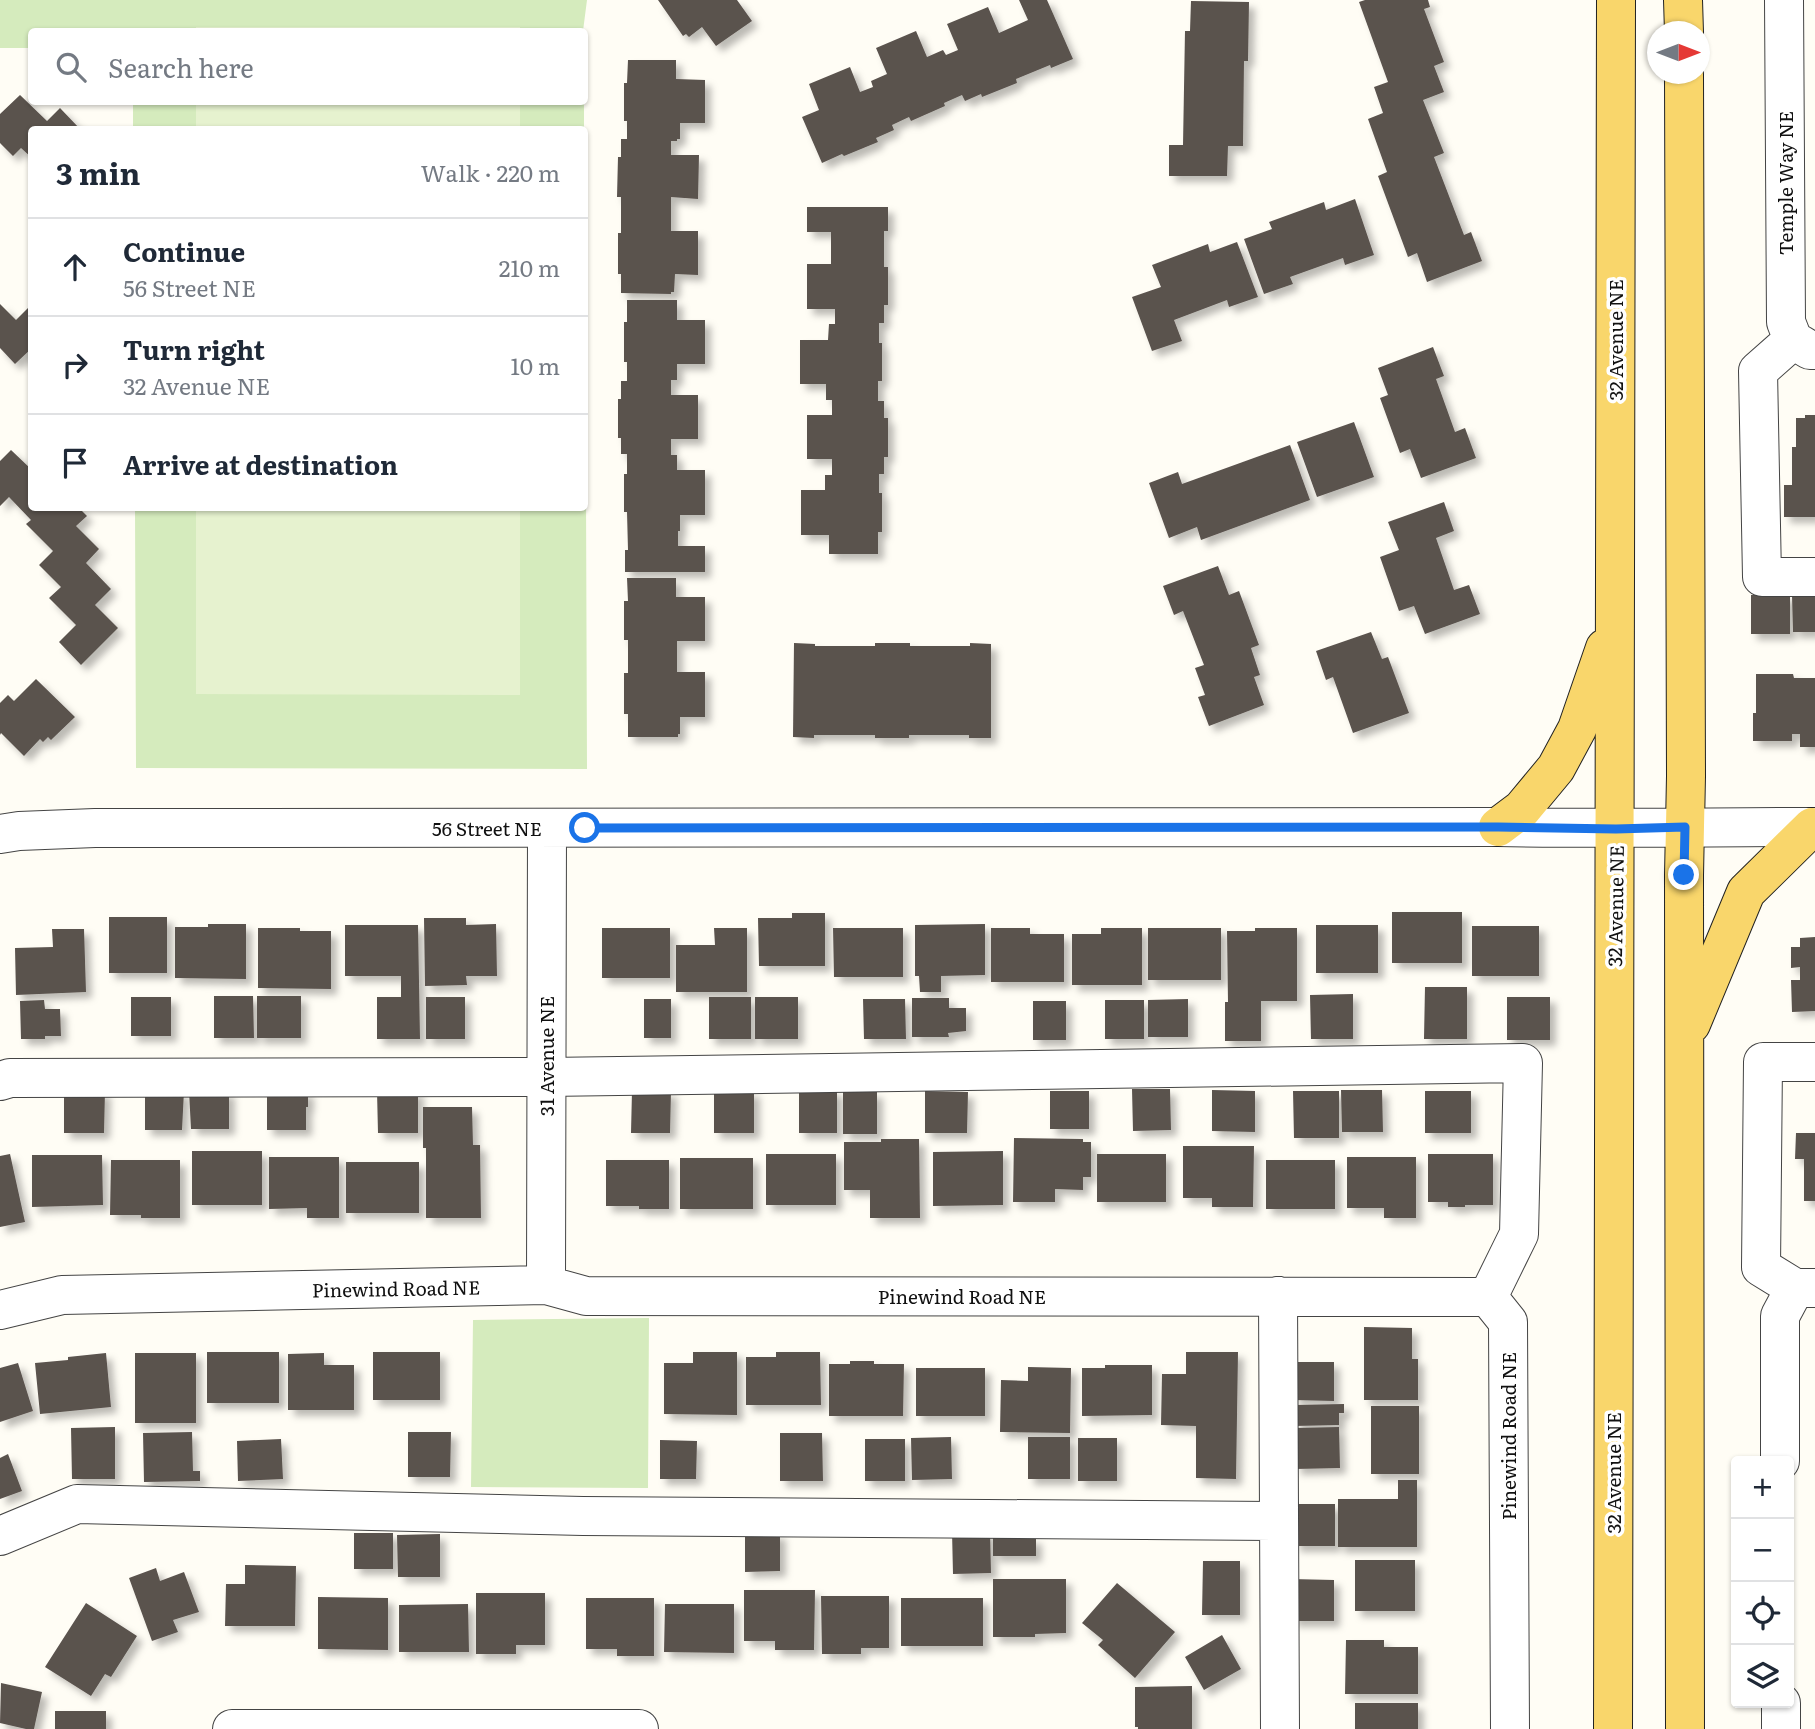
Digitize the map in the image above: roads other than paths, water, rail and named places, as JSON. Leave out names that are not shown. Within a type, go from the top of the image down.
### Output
[{"type":"main road","name":"32 Avenue NE","points":[[1613,1729],[1616,0]]},
{"type":"main road","points":[[1684,0],[1684,21]]},
{"type":"main road","points":[[1684,84],[1685,1729]]},
{"type":"main road","points":[[1498,827],[1522,809],[1556,768],[1577,729],[1614,623]]},
{"type":"main road","points":[[1685,1038],[1746,892],[1813,827]]},
{"type":"street","name":"Temple Way NE","points":[[1784,0],[1800,140],[1786,322],[1804,345]]},
{"type":"street","points":[[1804,345],[1758,371],[1762,577],[1815,577]]},
{"type":"street","name":"56 Street NE","points":[[0,834],[95,828],[1813,827]]},
{"type":"street","name":"31 Avenue NE","points":[[545,1285],[547,828]]},
{"type":"street","points":[[1780,1456],[1780,1316],[1805,1288],[1761,1267],[1763,1062],[1815,1062]]},
{"type":"street","points":[[0,1081],[10,1078],[546,1077],[1523,1063],[1519,1234],[1488,1297]]},
{"type":"street","name":"Pinewind Road NE","points":[[0,1310],[62,1295],[545,1285],[586,1296],[1488,1297],[1508,1322],[1510,1729]]},
{"type":"street","points":[[1278,1296],[1280,1729]]},
{"type":"street","points":[[0,1536],[77,1504],[583,1516],[1279,1521]]},
{"type":"street","points":[[1781,1708],[1781,1729]]},
{"type":"street","points":[[232,1729],[639,1729]]}]
